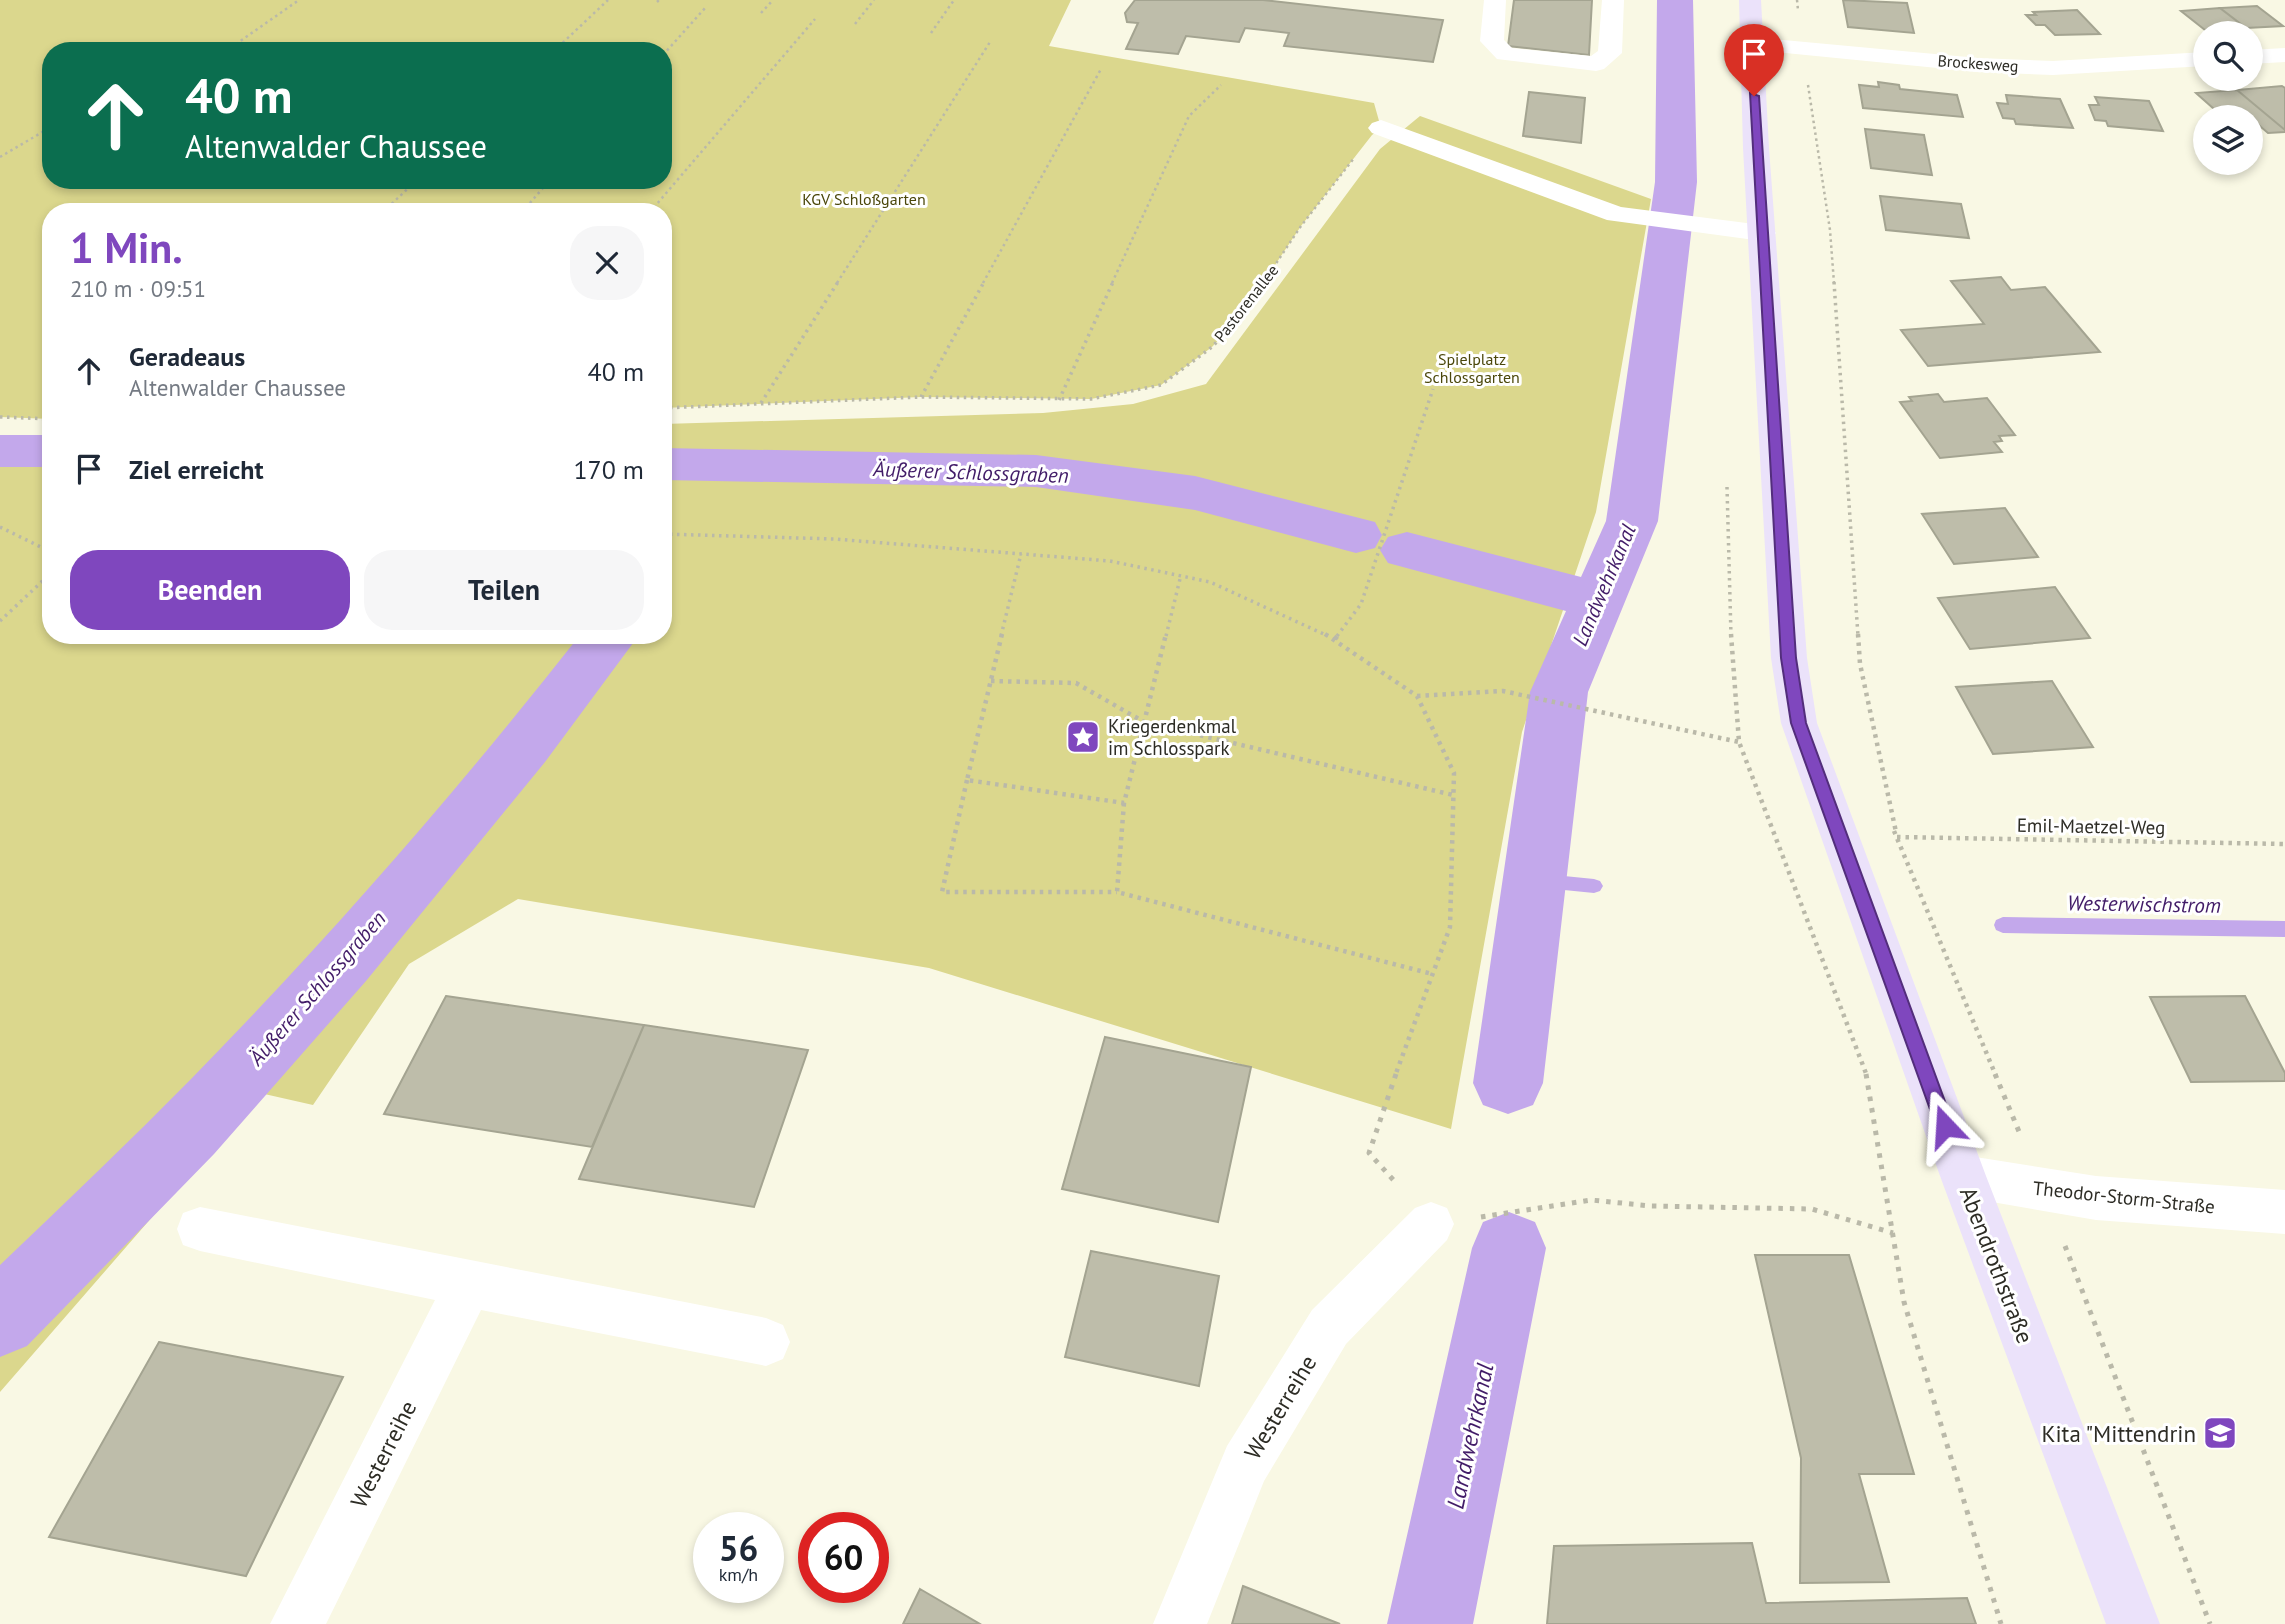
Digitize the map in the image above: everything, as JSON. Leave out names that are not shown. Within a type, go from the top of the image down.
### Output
[{"type":"main road","name":"Abendrothstraße","points":[[1750,0],[1789,658],[1799,723],[1963,1176],[2133,1624]]},
{"type":"street","points":[[1495,0],[1492,41],[1505,54],[1596,64],[1610,53],[1613,0]]},
{"type":"street","name":"Brockesweg","points":[[1752,44],[1978,65],[2053,68],[2193,60]]},
{"type":"street","points":[[2263,56],[2285,55]]},
{"type":"street","points":[[1381,128],[1616,214],[1762,233]]},
{"type":"street","name":"Theodor-Storm-Straße","points":[[1963,1176],[2096,1198],[2285,1212]]},
{"type":"street","name":"Westerreihe","points":[[1180,1624],[1245,1464],[1329,1327],[1431,1224]]},
{"type":"street","points":[[200,1229],[766,1342]]},
{"type":"street","name":"Westerreihe","points":[[297,1624],[469,1284]]},
{"type":"path","points":[[242,42],[299,0]]},
{"type":"path","points":[[564,42],[608,0]]},
{"type":"path","points":[[761,13],[773,0]]},
{"type":"path","points":[[855,24],[874,0]]},
{"type":"path","points":[[931,33],[954,0]]},
{"type":"path","points":[[1797,0],[1802,47]]},
{"type":"path","points":[[672,45],[706,7]]},
{"type":"path","points":[[672,186],[815,19]]},
{"type":"path","points":[[760,404],[990,42]]},
{"type":"path","name":"Emil-Maetzel-Weg","points":[[1802,47],[1830,230],[1860,664],[1875,744],[1897,836],[2285,844]]},
{"type":"path","points":[[921,397],[1101,69]]},
{"type":"path","points":[[1059,400],[1189,116],[1221,85]]},
{"type":"path","name":"Pastorenallee","points":[[672,408],[921,397],[1091,399],[1161,385],[1212,347],[1243,313],[1301,226],[1364,145],[1381,128]]},
{"type":"path","points":[[0,157],[42,132]]},
{"type":"path","points":[[393,203],[407,189]]},
{"type":"path","points":[[530,203],[542,189]]},
{"type":"path","points":[[658,203],[670,189]]},
{"type":"path","points":[[1335,639],[1361,604],[1433,388]]},
{"type":"path","points":[[0,417],[42,419]]},
{"type":"path","points":[[0,527],[42,548]]},
{"type":"path","points":[[672,534],[834,539],[1110,561],[1210,582],[1335,639],[1417,696],[1454,774],[1450,927],[1369,1153],[1431,1224],[1591,1200],[1651,1206],[1812,1209],[1892,1233]]},
{"type":"path","points":[[1021,554],[942,892],[1117,892],[1432,974]]},
{"type":"path","points":[[1117,892],[1124,803],[1181,575]]},
{"type":"path","points":[[0,621],[42,581]]},
{"type":"path","points":[[991,681],[1076,683],[1144,722],[1453,795]]},
{"type":"path","points":[[1417,696],[1503,691],[1739,742],[1867,1077],[1904,1302],[2001,1624]]},
{"type":"path","points":[[967,780],[1124,803]]},
{"type":"green space","name":"KGV Schloßgarten","points":[[0,0],[1071,0],[1049,46],[1374,103],[1381,128],[1372,135],[1301,226],[1243,313],[1212,347],[1161,385],[1091,399],[921,397],[672,408],[672,203],[42,203],[42,419],[0,417]]},
{"type":"green space","name":"Spielplatz Schlossgarten","points":[[1420,116],[1651,199],[1596,512],[1522,732],[1451,1129],[929,968],[518,899],[409,964],[313,1105],[260,1093],[0,1392],[0,435],[42,436],[42,644],[672,644],[672,424],[1043,413],[1133,404],[1206,384],[1380,149]]},
{"type":"building","points":[[1135,0],[1263,0],[1443,20],[1433,62],[1284,46],[1289,33],[1245,28],[1239,42],[1186,36],[1178,54],[1126,49],[1138,23],[1127,22],[1125,13]]},
{"type":"building","points":[[1514,0],[1592,0],[1589,55],[1508,46]]},
{"type":"building","points":[[1843,0],[1907,3],[1914,33],[1848,27]]},
{"type":"building","points":[[2257,6],[2283,26],[2263,27],[2263,21],[2237,21],[2220,8]]},
{"type":"building","points":[[2220,8],[2237,21],[2194,21],[2181,11]]},
{"type":"building","points":[[2077,10],[2100,34],[2055,35],[2045,25],[2036,25],[2026,15],[2036,15],[2033,12]]},
{"type":"building","points":[[1878,82],[1899,85],[1900,89],[1957,95],[1963,117],[1863,108],[1859,85],[1879,87]]},
{"type":"building","points":[[2263,88],[2285,88],[2285,130],[2263,112],[2263,105],[2255,105],[2238,91],[2263,91]]},
{"type":"building","points":[[2238,91],[2255,105],[2210,105],[2196,93]]},
{"type":"building","points":[[1529,92],[1585,98],[1581,143],[1523,136]]},
{"type":"building","points":[[2006,95],[2060,99],[2073,128],[2016,124],[2014,119],[2003,118],[1997,103],[2008,104]]},
{"type":"building","points":[[2095,97],[2149,101],[2163,131],[2108,126],[2106,121],[2095,120],[2089,105],[2099,105]]},
{"type":"building","points":[[2263,112],[2285,130],[2268,133],[2263,129]]},
{"type":"building","points":[[1865,129],[1924,135],[1932,175],[1871,168]]},
{"type":"building","points":[[1880,196],[1961,204],[1969,238],[1886,230]]},
{"type":"building","points":[[2001,277],[2011,290],[2045,287],[2100,352],[1928,366],[1901,330],[1984,324],[1951,281]]},
{"type":"building","points":[[1938,394],[1944,402],[1987,398],[2015,435],[1999,436],[2002,441],[1994,442],[2002,452],[1940,458],[1900,402],[1912,401],[1909,397]]},
{"type":"building","points":[[2005,508],[2038,557],[1954,564],[1922,514]]},
{"type":"building","points":[[2055,587],[2090,638],[1970,649],[1938,598]]},
{"type":"building","points":[[2052,681],[2093,747],[1993,754],[1956,687]]},
{"type":"building","points":[[446,996],[644,1025],[592,1147],[384,1114]]},
{"type":"building","points":[[2245,996],[2285,1073],[2285,1081],[2191,1082],[2150,997]]},
{"type":"building","points":[[644,1025],[808,1050],[754,1207],[579,1179]]},
{"type":"building","points":[[1105,1037],[1251,1067],[1218,1222],[1062,1189]]},
{"type":"building","points":[[1091,1251],[1219,1276],[1199,1386],[1065,1357]]},
{"type":"building","points":[[1755,1255],[1849,1255],[1914,1474],[1859,1474],[1889,1582],[1800,1583],[1801,1458]]},
{"type":"building","points":[[159,1342],[343,1377],[246,1576],[49,1537]]},
{"type":"building","points":[[1752,1543],[1766,1603],[1967,1598],[1976,1624],[1547,1624],[1554,1546]]},
{"type":"building","points":[[1243,1586],[1340,1624],[1232,1624]]},
{"type":"building","points":[[920,1589],[980,1624],[903,1624]]},
{"type":"waterway","name":"Landwehrkanal","points":[[1598,601],[1632,521],[1676,182],[1675,0]]},
{"type":"waterway","name":"Äußerer Schlossgraben","points":[[0,451],[42,451]]},
{"type":"waterway","name":"Äußerer Schlossgraben","points":[[672,464],[1036,471],[1195,493],[1356,535]]},
{"type":"waterway","name":"Äußerer Schlossgraben","points":[[1407,550],[1598,601]]},
{"type":"waterway","name":"Landwehrkanal","points":[[1508,1083],[1559,692],[1598,601]]},
{"type":"waterway","name":"Äußerer Schlossgraben","points":[[0,1319],[188,1130],[296,1014],[480,801],[604,644]]},
{"type":"waterway","name":"Westerwischstrom","points":[[1534,880],[1594,886]]},
{"type":"waterway","name":"Westerwischstrom","points":[[2003,925],[2285,929]]},
{"type":"waterway","name":"Landwehrkanal","points":[[1430,1624],[1509,1248]]},
{"type":"place","name":"Kriegerdenkmal im Schlosspark","points":[[1083,737]]},
{"type":"place","name":"Kita \"Mittendrin","points":[[2220,1433]]},
{"type":"route","points":[[1754,96],[1789,658],[1799,723],[1945,1126]]}]
